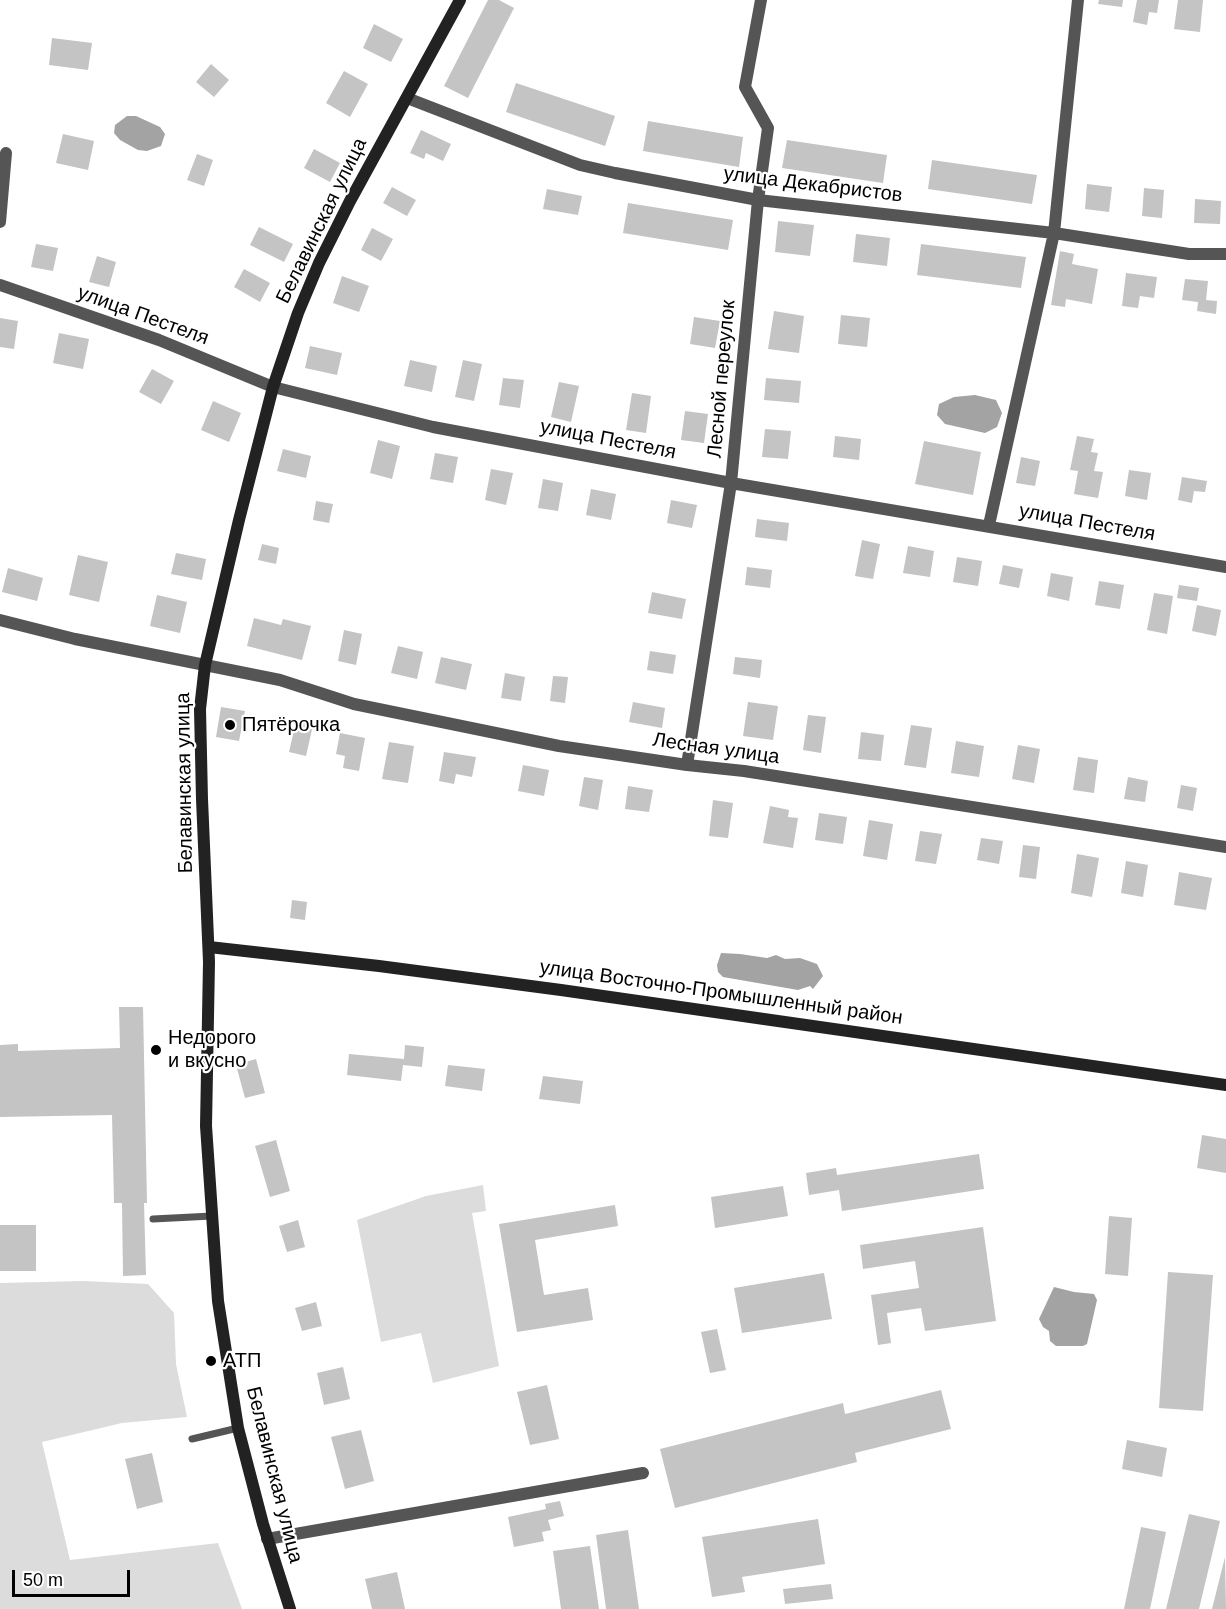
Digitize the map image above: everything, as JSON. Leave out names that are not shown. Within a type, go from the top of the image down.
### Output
[{"type":"main road","name":"Белавинская улица","points":[[290,1609],[267,1539],[238,1428],[218,1301],[206,1126],[210,1004],[200,709],[205,665],[239,520],[273,387],[298,313],[319,263],[460,0]]},
{"type":"main road","name":"улица Восточно-Промышленный район","points":[[209,947],[561,990],[1226,1084]]},
{"type":"street","name":"Лесной переулок","points":[[687,765],[731,483],[758,200],[768,128],[745,87],[761,0]]},
{"type":"street","points":[[989,525],[1054,233],[1078,0]]},
{"type":"street","name":"улица Декабристов","points":[[408,98],[580,165],[758,200],[1054,233],[1189,254],[1226,254]]},
{"type":"street","points":[[0,222],[6,153]]},
{"type":"street","name":"улица Пестеля","points":[[0,285],[159,340],[273,387],[433,427],[731,483],[1226,567]]},
{"type":"street","name":"Лесная улица","points":[[0,620],[75,639],[280,680],[354,704],[559,746],[744,771],[1226,847]]},
{"type":"street","points":[[267,1539],[643,1473]]},
{"type":"lane","points":[[153,1219],[212,1216]]},
{"type":"lane","points":[[192,1439],[238,1428]]},
{"type":"shaded area","points":[[127,116],[136,116],[160,127],[165,134],[161,146],[147,151],[138,150],[120,140],[114,133],[115,125]]},
{"type":"shaded area","points":[[975,395],[996,400],[1002,413],[997,427],[985,433],[945,424],[937,415],[939,404],[954,397]]},
{"type":"shaded area","points":[[721,953],[767,958],[776,955],[785,959],[800,958],[817,964],[823,976],[813,989],[810,986],[798,990],[723,977],[718,972],[717,965]]},
{"type":"shaded area","points":[[483,1185],[486,1211],[472,1213],[499,1366],[433,1383],[421,1333],[381,1342],[357,1220],[426,1196]]},
{"type":"shaded area","points":[[84,1281],[148,1284],[174,1313],[176,1364],[187,1417],[122,1423],[42,1442],[70,1560],[218,1543],[242,1609],[0,1609],[0,1283]]},
{"type":"shaded area","points":[[1054,1287],[1094,1294],[1097,1300],[1087,1344],[1056,1346],[1050,1341],[1049,1331],[1043,1327],[1039,1319]]},
{"type":"building","points":[[488,0],[499,0],[514,8],[468,98],[444,86]]},
{"type":"building","points":[[1099,0],[1123,0],[1122,7],[1098,4]]},
{"type":"building","points":[[1137,0],[1159,0],[1157,13],[1149,12],[1147,25],[1133,22]]},
{"type":"building","points":[[1178,0],[1203,0],[1200,32],[1174,29]]},
{"type":"building","points":[[374,24],[403,39],[391,62],[363,48]]},
{"type":"building","points":[[52,38],[92,43],[88,70],[49,65]]},
{"type":"building","points":[[211,64],[229,80],[214,97],[196,82]]},
{"type":"building","points":[[344,71],[368,84],[350,117],[326,103]]},
{"type":"building","points":[[516,83],[615,116],[605,146],[506,112]]},
{"type":"building","points":[[648,121],[743,137],[739,167],[643,151]]},
{"type":"building","points":[[421,130],[451,144],[443,161],[426,153],[424,159],[410,153]]},
{"type":"building","points":[[63,134],[94,141],[88,170],[56,163]]},
{"type":"building","points":[[787,140],[887,155],[883,183],[782,168]]},
{"type":"building","points":[[314,149],[340,163],[330,182],[304,168]]},
{"type":"building","points":[[197,154],[213,160],[204,186],[187,180]]},
{"type":"building","points":[[932,160],[1037,175],[1032,204],[928,189]]},
{"type":"building","points":[[1087,184],[1112,187],[1109,212],[1085,209]]},
{"type":"building","points":[[392,187],[416,200],[407,216],[383,203]]},
{"type":"building","points":[[1144,188],[1164,190],[1162,218],[1142,216]]},
{"type":"building","points":[[547,189],[582,196],[578,215],[543,209]]},
{"type":"building","points":[[1195,199],[1221,201],[1220,224],[1194,223]]},
{"type":"building","points":[[628,203],[733,220],[728,250],[623,233]]},
{"type":"building","points":[[778,221],[814,225],[810,256],[775,252]]},
{"type":"building","points":[[259,227],[293,244],[284,262],[250,245]]},
{"type":"building","points":[[372,228],[393,239],[381,261],[361,250]]},
{"type":"building","points":[[856,234],[890,238],[887,266],[853,262]]},
{"type":"building","points":[[36,244],[58,248],[53,271],[31,267]]},
{"type":"building","points":[[921,244],[1026,257],[1021,288],[917,275]]},
{"type":"building","points":[[1060,251],[1074,254],[1072,264],[1098,269],[1092,304],[1066,299],[1065,307],[1051,305]]},
{"type":"building","points":[[97,256],[116,262],[109,287],[89,282]]},
{"type":"building","points":[[244,269],[270,283],[260,302],[234,287]]},
{"type":"building","points":[[1126,273],[1157,277],[1154,298],[1140,296],[1138,308],[1122,306]]},
{"type":"building","points":[[342,276],[369,286],[359,312],[333,303]]},
{"type":"building","points":[[1185,279],[1208,281],[1206,300],[1217,301],[1216,314],[1197,311],[1198,302],[1182,300]]},
{"type":"building","points":[[774,311],[804,316],[799,353],[768,349]]},
{"type":"building","points":[[841,315],[870,318],[867,347],[838,344]]},
{"type":"building","points":[[694,317],[720,321],[715,348],[690,344]]},
{"type":"building","points":[[0,318],[18,321],[14,349],[0,347]]},
{"type":"building","points":[[59,333],[89,339],[83,369],[53,363]]},
{"type":"building","points":[[310,346],[342,353],[337,375],[305,368]]},
{"type":"building","points":[[410,360],[437,366],[432,392],[404,386]]},
{"type":"building","points":[[463,360],[482,364],[474,401],[455,397]]},
{"type":"building","points":[[152,369],[174,381],[161,404],[139,392]]},
{"type":"building","points":[[503,378],[524,380],[520,408],[499,405]]},
{"type":"building","points":[[766,378],[801,381],[799,403],[764,400]]},
{"type":"building","points":[[559,382],[579,386],[571,422],[551,417]]},
{"type":"building","points":[[632,393],[651,396],[646,433],[626,430]]},
{"type":"building","points":[[213,401],[241,413],[229,442],[201,430]]},
{"type":"building","points":[[685,411],[708,414],[704,443],[681,440]]},
{"type":"building","points":[[765,429],[791,431],[788,459],[762,457]]},
{"type":"building","points":[[835,436],[861,439],[859,460],[833,457]]},
{"type":"building","points":[[1077,436],[1094,439],[1091,452],[1098,453],[1094,471],[1103,472],[1098,498],[1074,494],[1078,471],[1070,470]]},
{"type":"building","points":[[378,440],[400,446],[392,479],[370,473]]},
{"type":"building","points":[[924,441],[981,452],[973,495],[915,484]]},
{"type":"building","points":[[283,449],[311,456],[306,478],[277,471]]},
{"type":"building","points":[[435,453],[458,457],[453,483],[430,479]]},
{"type":"building","points":[[1021,457],[1040,461],[1035,486],[1016,483]]},
{"type":"building","points":[[491,469],[513,473],[506,505],[485,500]]},
{"type":"building","points":[[1129,470],[1151,473],[1147,500],[1125,496]]},
{"type":"building","points":[[1182,477],[1207,481],[1205,492],[1194,491],[1192,503],[1178,500]]},
{"type":"building","points":[[543,479],[563,483],[558,511],[538,508]]},
{"type":"building","points":[[591,489],[616,494],[611,520],[586,515]]},
{"type":"building","points":[[671,500],[697,505],[692,528],[667,523]]},
{"type":"building","points":[[316,501],[333,504],[329,523],[313,520]]},
{"type":"building","points":[[757,519],[789,523],[787,541],[755,537]]},
{"type":"building","points":[[862,540],[880,544],[873,579],[855,576]]},
{"type":"building","points":[[262,544],[279,548],[276,564],[258,560]]},
{"type":"building","points":[[908,546],[934,551],[930,577],[903,573]]},
{"type":"building","points":[[176,553],[206,559],[202,580],[171,574]]},
{"type":"building","points":[[78,555],[108,562],[99,602],[69,595]]},
{"type":"building","points":[[957,557],[982,561],[978,586],[953,582]]},
{"type":"building","points":[[1003,565],[1023,569],[1019,588],[999,584]]},
{"type":"building","points":[[747,567],[772,570],[770,588],[745,585]]},
{"type":"building","points":[[8,568],[43,578],[37,601],[2,592]]},
{"type":"building","points":[[1051,573],[1073,577],[1069,601],[1047,596]]},
{"type":"building","points":[[1099,581],[1124,585],[1120,609],[1095,605]]},
{"type":"building","points":[[1179,585],[1199,588],[1197,601],[1177,598]]},
{"type":"building","points":[[652,592],[686,599],[682,619],[648,613]]},
{"type":"building","points":[[1154,593],[1173,596],[1167,634],[1147,630]]},
{"type":"building","points":[[157,595],[187,602],[180,633],[150,626]]},
{"type":"building","points":[[1197,605],[1221,610],[1216,636],[1192,631]]},
{"type":"building","points":[[254,618],[281,625],[283,619],[311,626],[302,660],[247,646]]},
{"type":"building","points":[[344,630],[362,634],[356,665],[338,661]]},
{"type":"building","points":[[398,646],[423,652],[417,679],[391,673]]},
{"type":"building","points":[[650,651],[676,655],[673,674],[647,670]]},
{"type":"building","points":[[441,657],[472,664],[466,690],[435,683]]},
{"type":"building","points":[[735,657],[762,660],[760,678],[733,674]]},
{"type":"building","points":[[505,673],[525,677],[521,701],[501,698]]},
{"type":"building","points":[[553,676],[568,677],[565,703],[550,701]]},
{"type":"building","points":[[633,702],[665,708],[662,728],[629,722]]},
{"type":"building","points":[[748,702],[778,706],[773,740],[743,736]]},
{"type":"building","points":[[221,707],[245,711],[239,741],[216,737]]},
{"type":"building","points":[[808,715],[826,717],[821,753],[803,750]]},
{"type":"building","points":[[296,721],[313,725],[306,756],[289,752]]},
{"type":"building","points":[[911,725],[932,728],[926,768],[904,765]]},
{"type":"building","points":[[861,732],[884,735],[881,761],[858,759]]},
{"type":"building","points":[[340,733],[365,738],[359,771],[343,768],[345,756],[336,754]]},
{"type":"building","points":[[956,741],[984,746],[979,777],[951,773]]},
{"type":"building","points":[[389,742],[414,746],[408,783],[382,779]]},
{"type":"building","points":[[1018,745],[1040,749],[1034,783],[1012,779]]},
{"type":"building","points":[[444,752],[476,757],[472,777],[456,774],[454,784],[439,781]]},
{"type":"building","points":[[1078,757],[1098,760],[1094,793],[1073,790]]},
{"type":"building","points":[[523,765],[549,770],[544,796],[518,791]]},
{"type":"building","points":[[584,777],[603,780],[598,810],[579,806]]},
{"type":"building","points":[[1128,777],[1148,781],[1145,802],[1124,799]]},
{"type":"building","points":[[1181,785],[1197,788],[1193,811],[1177,808]]},
{"type":"building","points":[[628,786],[653,790],[649,812],[625,809]]},
{"type":"building","points":[[713,800],[733,803],[728,838],[709,836]]},
{"type":"building","points":[[770,806],[789,810],[788,817],[798,818],[793,848],[763,843]]},
{"type":"building","points":[[819,813],[847,817],[843,844],[815,840]]},
{"type":"building","points":[[869,820],[893,824],[887,860],[863,856]]},
{"type":"building","points":[[920,831],[942,834],[936,864],[915,861]]},
{"type":"building","points":[[981,838],[1003,841],[999,864],[977,860]]},
{"type":"building","points":[[1023,845],[1040,847],[1036,879],[1019,877]]},
{"type":"building","points":[[1077,854],[1099,858],[1092,897],[1071,893]]},
{"type":"building","points":[[1126,861],[1148,865],[1143,897],[1121,893]]},
{"type":"building","points":[[1179,872],[1212,878],[1206,910],[1174,905]]},
{"type":"building","points":[[292,900],[307,902],[305,920],[290,918]]},
{"type":"building","points":[[119,1007],[143,1007],[147,1203],[144,1203],[146,1275],[123,1276],[122,1203],[114,1203],[112,1115],[0,1117],[0,1045],[18,1044],[18,1051],[120,1048]]},
{"type":"building","points":[[405,1045],[424,1047],[422,1067],[403,1065],[401,1081],[347,1075],[349,1054],[404,1059]]},
{"type":"building","points":[[256,1059],[265,1093],[245,1098],[236,1065]]},
{"type":"building","points":[[448,1065],[485,1069],[482,1091],[445,1086]]},
{"type":"building","points":[[543,1076],[583,1081],[580,1104],[539,1099]]},
{"type":"building","points":[[1202,1135],[1226,1139],[1226,1173],[1197,1168]]},
{"type":"building","points":[[276,1140],[290,1191],[270,1197],[255,1146]]},
{"type":"building","points":[[979,1154],[984,1189],[842,1211],[839,1190],[809,1195],[806,1173],[836,1168],[837,1175]]},
{"type":"building","points":[[783,1186],[788,1216],[715,1228],[711,1197]]},
{"type":"building","points":[[615,1205],[618,1226],[535,1240],[544,1295],[588,1288],[593,1320],[517,1332],[499,1224]]},
{"type":"building","points":[[1109,1216],[1132,1218],[1128,1276],[1105,1274]]},
{"type":"building","points":[[298,1220],[305,1247],[287,1252],[279,1226]]},
{"type":"building","points":[[0,1225],[36,1225],[36,1271],[0,1271]]},
{"type":"building","points":[[983,1227],[996,1321],[925,1331],[921,1308],[887,1313],[891,1343],[878,1345],[871,1295],[919,1288],[915,1261],[863,1269],[860,1245]]},
{"type":"building","points":[[1168,1272],[1213,1275],[1203,1411],[1159,1408]]},
{"type":"building","points":[[824,1273],[832,1319],[742,1333],[734,1288]]},
{"type":"building","points":[[316,1302],[322,1326],[302,1331],[295,1308]]},
{"type":"building","points":[[717,1329],[726,1370],[710,1373],[701,1332]]},
{"type":"building","points":[[343,1367],[350,1399],[324,1405],[317,1373]]},
{"type":"building","points":[[547,1385],[559,1439],[530,1445],[517,1392]]},
{"type":"building","points":[[941,1390],[951,1429],[855,1453],[857,1462],[675,1508],[660,1449],[843,1403],[845,1414]]},
{"type":"building","points":[[361,1430],[374,1481],[345,1489],[331,1437]]},
{"type":"building","points":[[1127,1440],[1167,1448],[1162,1477],[1122,1469]]},
{"type":"building","points":[[152,1453],[163,1502],[137,1509],[125,1459]]},
{"type":"building","points":[[560,1501],[564,1516],[548,1520],[551,1530],[542,1532],[544,1541],[514,1547],[508,1517],[546,1509],[545,1504]]},
{"type":"building","points":[[1189,1514],[1220,1521],[1199,1609],[1166,1609]]},
{"type":"building","points":[[818,1519],[825,1564],[742,1577],[745,1592],[712,1597],[702,1537]]},
{"type":"building","points":[[1141,1527],[1166,1532],[1150,1609],[1124,1609]]},
{"type":"building","points":[[628,1530],[639,1609],[606,1609],[596,1535]]},
{"type":"building","points":[[590,1546],[599,1609],[561,1609],[553,1551]]},
{"type":"building","points":[[1225,1557],[1226,1609],[1212,1609]]},
{"type":"building","points":[[397,1572],[405,1609],[372,1609],[365,1579]]},
{"type":"building","points":[[831,1584],[833,1599],[785,1604],[783,1589]]},
{"type":"place","name":"Пятёрочка","points":[[230,725]]},
{"type":"place","name":"Недорого и вкусно","points":[[156,1050]]},
{"type":"place","name":"АТП","points":[[211,1361]]}]
